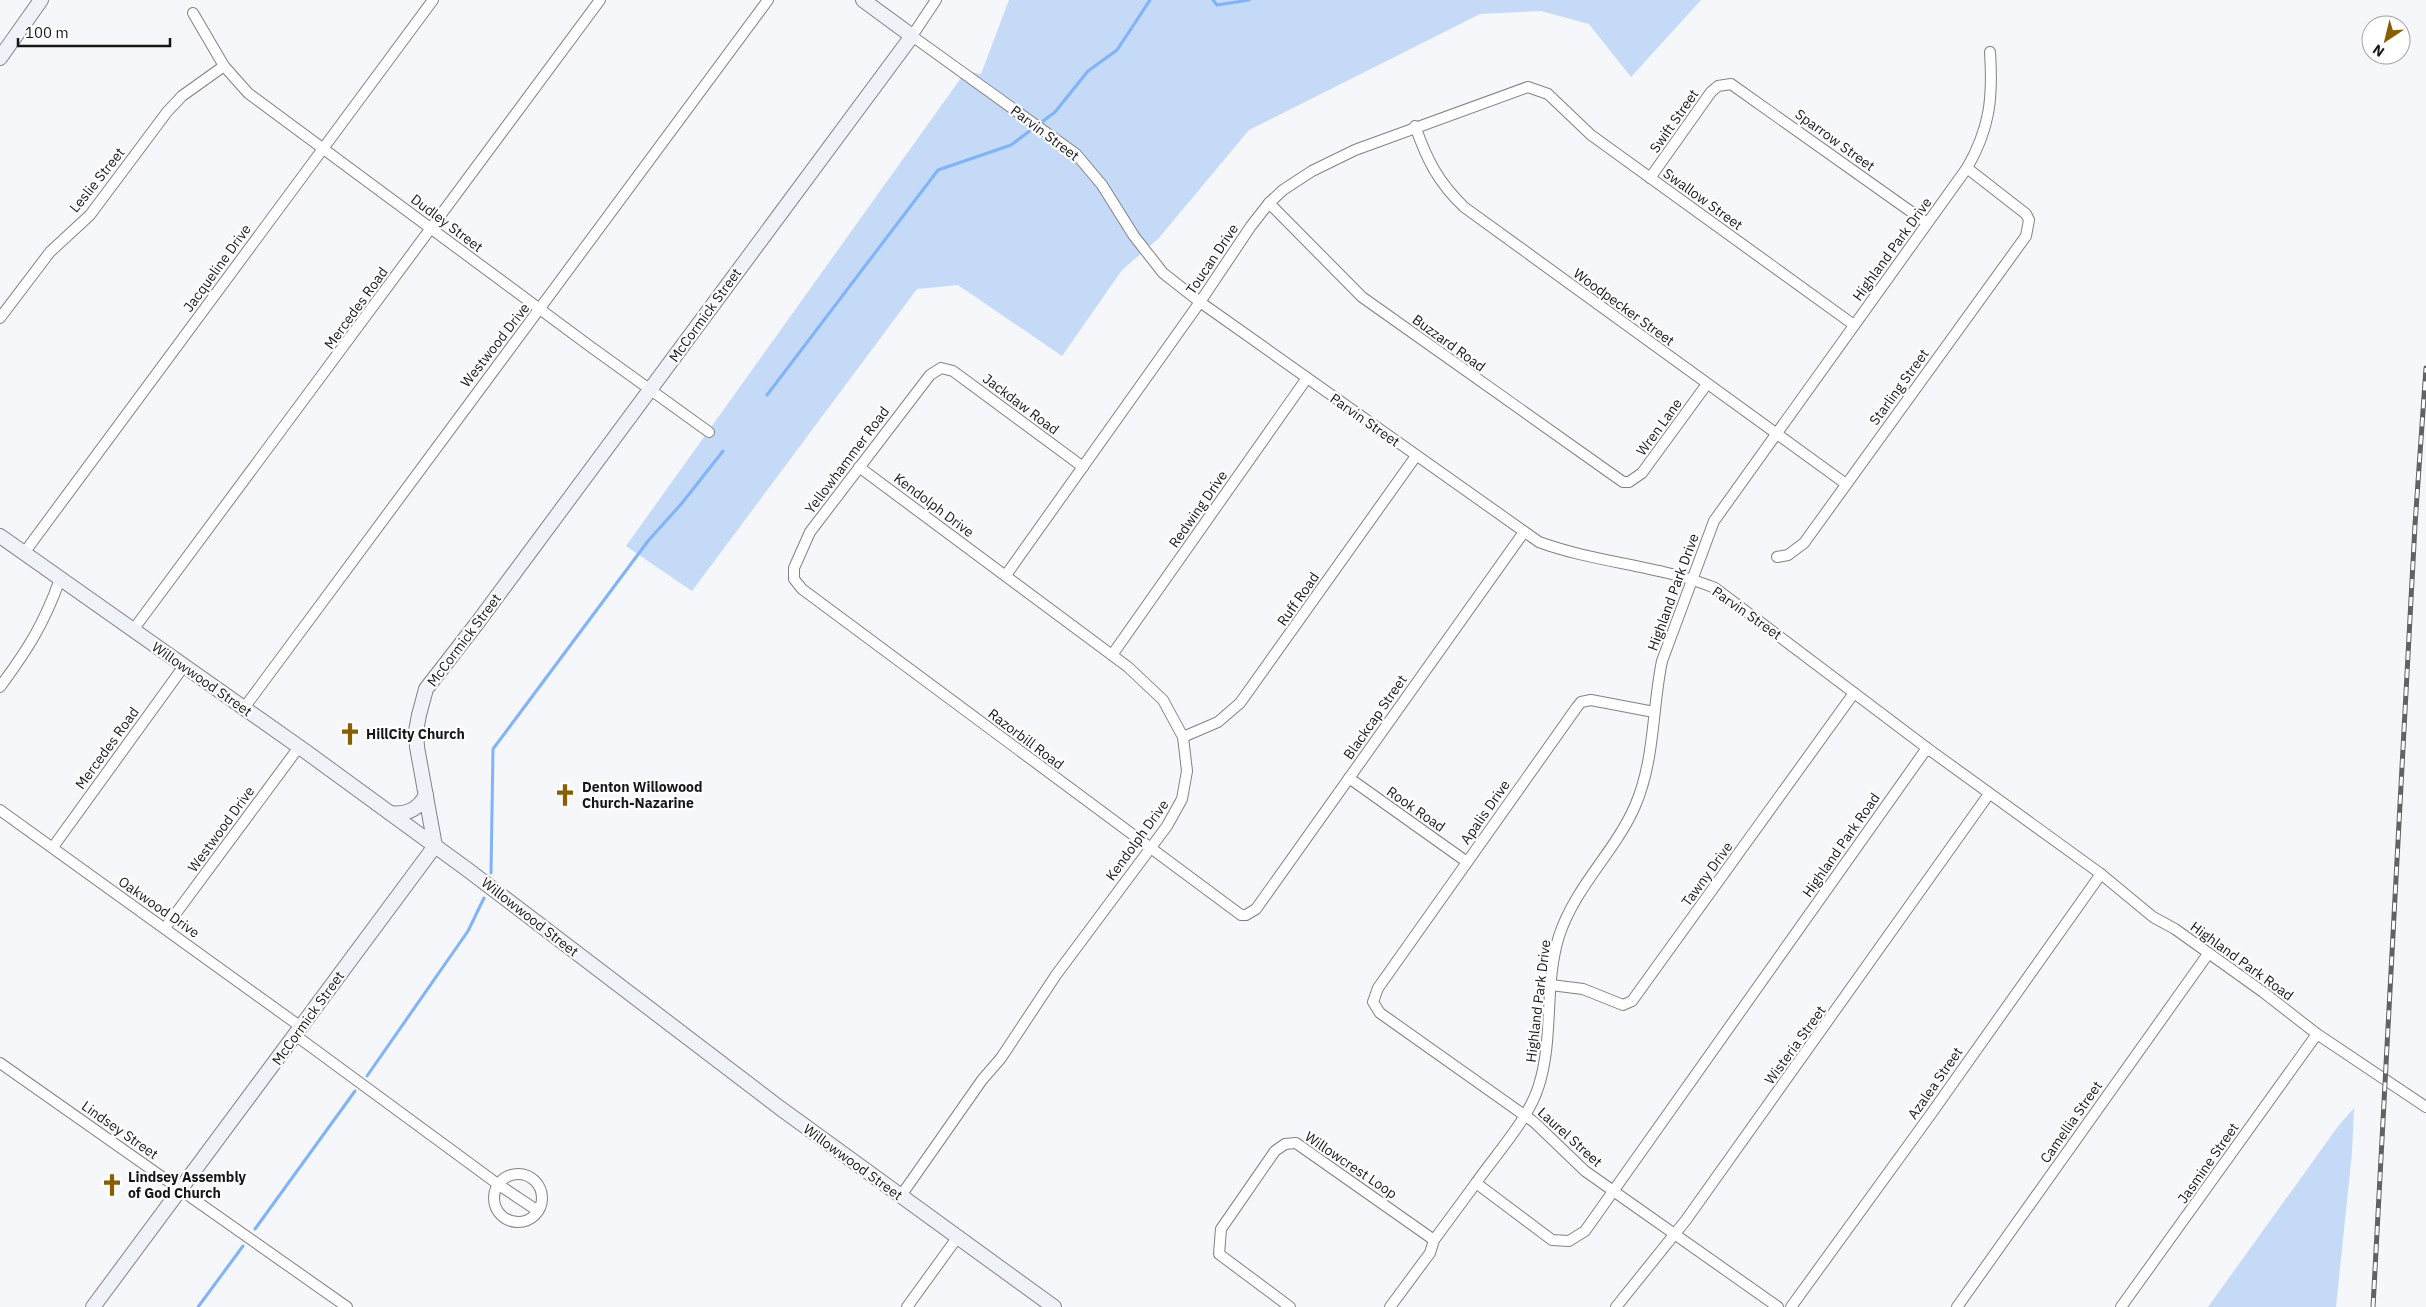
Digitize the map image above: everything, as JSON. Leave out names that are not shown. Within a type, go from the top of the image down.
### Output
[{"type":"street","points":[[0,58],[41,0]]},
{"type":"street","name":"Jacqueline Drive","points":[[24,553],[433,0]]},
{"type":"street","name":"Mercedes Road","points":[[133,630],[600,0]]},
{"type":"street","name":"Westwood Drive","points":[[244,708],[768,0]]},
{"type":"street","name":"Parvin Street","points":[[863,0],[1076,154],[1102,185],[1134,236],[1163,273],[1200,302],[1524,532],[1540,542],[1562,550],[1692,578],[1715,588],[1927,748]]},
{"type":"street","name":"McCormick Street","points":[[93,1307],[435,846],[416,731],[426,689],[484,614],[912,36],[936,0]]},
{"type":"street","name":"Dudley Street","points":[[193,13],[224,66],[248,93],[709,432]]},
{"type":"street","name":"Highland Park Drive","points":[[1476,1183],[1525,1115],[1534,1099],[1544,1067],[1551,985],[1556,952],[1566,918],[1588,880],[1625,824],[1642,791],[1647,770],[1662,661],[1714,521],[1967,168],[1985,131],[1990,109],[1992,82],[1990,52]]},
{"type":"street","name":"Leslie Street","points":[[0,318],[50,252],[90,215],[182,96],[224,66]]},
{"type":"street","name":"Swift Street","points":[[1650,178],[1711,92],[1724,84]]},
{"type":"street","name":"Sparrow Street","points":[[1724,84],[1731,84],[1738,88],[1928,223]]},
{"type":"street","name":"Toucan Drive","points":[[1006,576],[1200,302],[1251,226],[1269,203],[1283,190],[1312,171],[1355,150],[1415,126],[1528,86],[1542,90]]},
{"type":"street","name":"Swallow Street","points":[[1542,90],[1591,135],[1854,325]]},
{"type":"street","name":"Woodpecker Street","points":[[1415,126],[1436,175],[1464,208],[1846,484]]},
{"type":"street","name":"Starling Street","points":[[1777,557],[1788,555],[1804,543],[2026,236],[2029,220],[2020,207],[1967,168]]},
{"type":"street","name":"Buzzard Road","points":[[1269,203],[1362,297],[1616,479],[1629,482]]},
{"type":"street","name":"Jackdaw Road","points":[[941,368],[953,370],[1083,467]]},
{"type":"street","name":"Yellowhammer Road","points":[[794,579],[794,568],[810,532],[930,375],[941,368]]},
{"type":"street","name":"Redwing Drive","points":[[1112,655],[1307,378]]},
{"type":"street","name":"Wren Lane","points":[[1629,482],[1642,473],[1707,384]]},
{"type":"street","name":"Ruff Road","points":[[1182,737],[1218,722],[1240,703],[1416,456]]},
{"type":"street","name":"Kendolph Drive","points":[[859,467],[1140,676],[1163,700],[1182,737],[1187,771],[1182,799],[1167,826],[1051,982],[1001,1058],[982,1080],[900,1197]]},
{"type":"street","name":"Blackcap Street","points":[[1246,915],[1256,909],[1524,532]]},
{"type":"street","name":"Willowwood Street","points":[[0,536],[299,746],[435,846],[670,1026],[900,1197],[1054,1307]]},
{"type":"street","points":[[0,687],[30,646],[44,620],[60,579]]},
{"type":"street","name":"Razorbill Road","points":[[794,579],[802,589],[1150,849],[1235,912],[1246,915]]},
{"type":"street","name":"Mercedes Road","points":[[53,847],[184,666]]},
{"type":"street","name":"Tawny Drive","points":[[1551,985],[1584,989],[1623,1004],[1632,1002],[1854,693]]},
{"type":"street","name":"Apalis Drive","points":[[1373,1002],[1378,988],[1581,702],[1596,700],[1610,705],[1654,712]]},
{"type":"street","name":"Westwood Drive","points":[[165,928],[299,746]]},
{"type":"street","name":"Highland Park Road","points":[[1476,1183],[1552,1240],[1569,1241],[1584,1231],[1927,748],[2101,874],[2153,917],[2175,929],[2317,1034],[2426,1107]]},
{"type":"street","name":"Rook Road","points":[[1349,778],[1467,862]]},
{"type":"street","name":"Wisteria Street","points":[[1616,1307],[1675,1234],[1990,794]]},
{"type":"street","points":[[390,814],[410,812],[420,805],[426,795]]},
{"type":"street","name":"Oakwood Drive","points":[[0,810],[165,928],[499,1185],[538,1211]]},
{"type":"street","name":"Azalea Street","points":[[1791,1307],[2101,874]]},
{"type":"street","name":"Camellia Street","points":[[1957,1307],[2208,954]]},
{"type":"street","name":"Laurel Street","points":[[1373,1002],[1380,1013],[1525,1115],[1549,1135],[1578,1166],[1778,1307]]},
{"type":"street","name":"Jasmine Street","points":[[2121,1307],[2317,1034]]},
{"type":"street","name":"Lindsey Street","points":[[0,1063],[347,1307]]},
{"type":"street","name":"Willowcrest Loop","points":[[1290,1307],[1219,1254],[1221,1229],[1275,1151],[1282,1145],[1296,1143],[1370,1192],[1434,1240]]},
{"type":"street","points":[[516,1174],[530,1178],[540,1189],[541,1204],[538,1211],[527,1220],[519,1222],[504,1217],[495,1203],[495,1195],[499,1185],[508,1176],[516,1174]]},
{"type":"street","points":[[1390,1307],[1430,1253],[1434,1240],[1476,1183]]},
{"type":"street","points":[[907,1307],[957,1238]]},
{"type":"shaded area","points":[[1009,0],[1701,0],[1631,77],[1589,24],[1541,11],[1480,14],[1249,130],[1158,239],[1122,270],[1062,356],[958,285],[917,289],[692,591],[626,546],[966,71],[981,74]]},
{"type":"shaded area","points":[[2354,1108],[2352,1152],[2336,1307],[2208,1307],[2339,1125]]},
{"type":"waterway","points":[[767,395],[938,170],[1011,145],[1055,112],[1088,71],[1117,50],[1150,0]]},
{"type":"waterway","points":[[1213,0],[1217,5],[1249,0]]},
{"type":"waterway","points":[[491,873],[493,749],[648,541],[682,503],[723,451]]},
{"type":"waterway","points":[[367,1076],[468,931],[484,898]]},
{"type":"waterway","points":[[255,1229],[355,1091]]},
{"type":"waterway","points":[[198,1307],[243,1246]]},
{"type":"railway","points":[[2373,1307],[2415,525],[2426,368]]},
{"type":"place","name":"HillCity Church","points":[[350,734]]},
{"type":"place","name":"Denton Willowood Church-Nazarine","points":[[565,795]]},
{"type":"place","name":"Lindsey Assembly of God Church","points":[[112,1185]]}]
